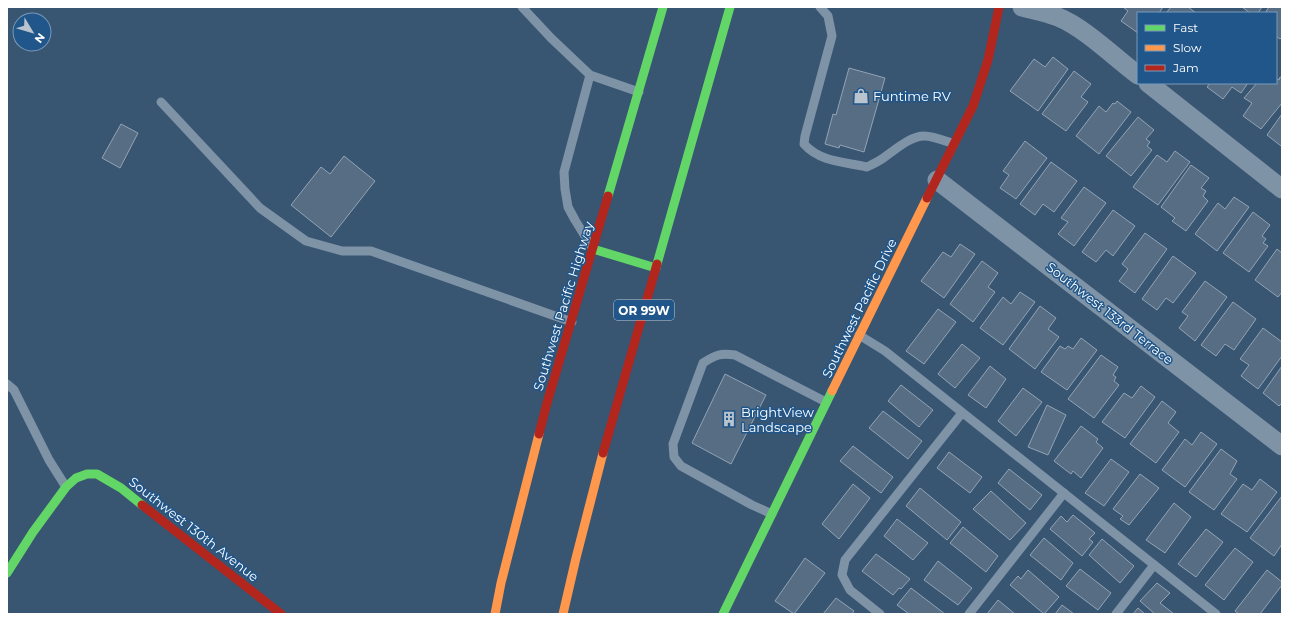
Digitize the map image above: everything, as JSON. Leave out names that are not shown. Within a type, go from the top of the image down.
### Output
[{"type":"main road","name":"Southwest Pacific Highway","points":[[495,614],[501,583],[547,403],[594,249],[663,7]]},
{"type":"main road","name":"OR 99W","points":[[563,614],[606,444],[730,7]]},
{"type":"main road","name":"Southwest Pacific Drive","points":[[724,614],[826,402],[973,106],[988,60],[999,7]]},
{"type":"main road","points":[[594,249],[656,268]]},
{"type":"main road","name":"Southwest 130th Avenue","points":[[66,486],[76,478],[87,474],[97,474],[121,488],[281,614]]},
{"type":"main road","points":[[7,573],[33,532],[66,486]]},
{"type":"street","points":[[1022,7],[1046,12],[1074,26],[1137,74]]},
{"type":"street","points":[[1149,84],[1282,189]]},
{"type":"street","name":"Southwest 133rd Terrace","points":[[937,180],[1282,446]]},
{"type":"lane","points":[[522,7],[551,38],[590,75],[639,92]]},
{"type":"lane","points":[[820,7],[828,16],[832,36],[805,136],[804,144],[810,151],[821,158],[867,167],[885,157],[909,140],[923,136],[938,138],[955,144]]},
{"type":"lane","points":[[590,75],[564,172],[564,178],[568,207],[594,249]]},
{"type":"lane","points":[[161,102],[260,208],[306,241],[342,251],[371,252],[572,322]]},
{"type":"lane","points":[[859,335],[885,351],[1216,614]]},
{"type":"lane","points":[[772,514],[752,505],[681,466],[674,457],[673,444],[703,364],[712,357],[723,354],[735,355],[826,402]]},
{"type":"lane","points":[[7,384],[14,390],[49,460],[66,486]]},
{"type":"lane","points":[[880,614],[850,590],[842,575],[845,560],[962,413]]},
{"type":"lane","points":[[969,614],[1064,493]]},
{"type":"lane","points":[[1116,614],[1154,565]]},
{"type":"building","points":[[1123,7],[1163,7],[1160,12],[1137,12],[1137,32],[1121,21],[1128,11]]},
{"type":"building","points":[[1171,7],[1188,7],[1195,12],[1167,12]]},
{"type":"building","points":[[1242,7],[1262,7],[1259,12],[1249,12]]},
{"type":"building","points":[[1269,7],[1282,7],[1282,37],[1280,39],[1277,37],[1277,12],[1266,12]]},
{"type":"building","points":[[1053,57],[1068,69],[1038,111],[1010,91],[1034,59],[1045,67]]},
{"type":"building","name":"Funtime RV","points":[[849,68],[885,78],[864,152],[840,145],[839,148],[825,144],[833,114],[836,115]]},
{"type":"building","points":[[1074,71],[1091,84],[1081,97],[1088,102],[1066,131],[1042,114]]},
{"type":"building","points":[[1280,77],[1282,78],[1282,103],[1261,129],[1243,116],[1252,103],[1244,98],[1256,84],[1277,84],[1277,79],[1279,80]]},
{"type":"building","points":[[1209,84],[1247,84],[1241,93],[1232,87],[1223,99],[1207,87]]},
{"type":"building","points":[[1117,101],[1131,112],[1099,154],[1076,136],[1099,106],[1106,112],[1113,103],[1115,104]]},
{"type":"building","points":[[1282,114],[1282,145],[1281,146],[1267,135]]},
{"type":"building","points":[[1138,117],[1154,130],[1146,139],[1150,142],[1147,146],[1152,150],[1131,176],[1106,156]]},
{"type":"building","points":[[121,124],[138,133],[120,168],[102,158]]},
{"type":"building","points":[[1025,141],[1047,158],[1016,199],[1000,188],[1009,175],[1003,171]]},
{"type":"building","points":[[1175,151],[1190,162],[1158,205],[1133,187],[1157,155],[1167,162]]},
{"type":"building","points":[[344,156],[375,181],[331,237],[291,205],[321,167],[330,174]]},
{"type":"building","points":[[1051,162],[1077,181],[1054,212],[1043,204],[1035,215],[1020,204]]},
{"type":"building","points":[[1191,165],[1209,178],[1201,188],[1206,191],[1203,196],[1208,201],[1186,231],[1172,221],[1175,218],[1161,207]]},
{"type":"building","points":[[1084,187],[1106,203],[1074,246],[1058,234],[1068,222],[1061,218]]},
{"type":"building","points":[[1234,197],[1249,207],[1217,251],[1195,234],[1218,203],[1225,209]]},
{"type":"building","points":[[1113,210],[1135,226],[1113,256],[1106,250],[1096,262],[1082,252]]},
{"type":"building","points":[[1253,212],[1270,225],[1262,236],[1266,239],[1263,243],[1268,246],[1249,272],[1223,253]]},
{"type":"building","points":[[1145,233],[1167,249],[1135,293],[1119,281],[1128,269],[1122,264]]},
{"type":"building","points":[[960,244],[975,254],[944,298],[921,281],[943,252],[951,257]]},
{"type":"building","points":[[1277,249],[1282,253],[1282,292],[1278,297],[1255,280]]},
{"type":"building","points":[[1173,256],[1196,273],[1173,303],[1166,298],[1157,310],[1142,299]]},
{"type":"building","points":[[982,261],[998,273],[988,287],[995,292],[973,322],[950,304]]},
{"type":"building","points":[[1205,281],[1227,297],[1195,341],[1179,328],[1188,316],[1182,312]]},
{"type":"building","points":[[1020,292],[1035,302],[1003,345],[980,328],[1003,297],[1011,304]]},
{"type":"building","points":[[1233,302],[1256,319],[1234,350],[1225,344],[1216,356],[1201,345]]},
{"type":"building","points":[[1040,306],[1056,318],[1048,329],[1059,337],[1035,369],[1009,349]]},
{"type":"building","points":[[938,309],[956,322],[924,364],[906,351]]},
{"type":"building","points":[[1263,328],[1282,342],[1282,356],[1258,389],[1241,376],[1249,365],[1240,359]]},
{"type":"building","points":[[1081,338],[1097,350],[1067,390],[1041,372],[1060,346],[1065,349],[1068,346],[1073,349]]},
{"type":"building","points":[[962,344],[980,358],[955,388],[938,374]]},
{"type":"building","points":[[1101,355],[1118,367],[1113,375],[1116,377],[1114,381],[1119,385],[1094,418],[1068,399]]},
{"type":"building","points":[[990,366],[1006,379],[986,408],[968,395]]},
{"type":"building","points":[[1282,366],[1282,403],[1279,406],[1263,393]]},
{"type":"building","name":"BrightView Landscape","points":[[725,374],[766,395],[731,464],[692,443]]},
{"type":"building","points":[[901,385],[933,410],[919,427],[888,401]]},
{"type":"building","points":[[1141,386],[1155,397],[1125,438],[1102,422],[1124,393],[1132,398]]},
{"type":"building","points":[[1023,388],[1042,402],[1016,436],[998,421]]},
{"type":"building","points":[[1162,401],[1176,412],[1168,423],[1179,432],[1156,463],[1130,444]]},
{"type":"building","points":[[1047,405],[1066,415],[1048,455],[1028,447]]},
{"type":"building","points":[[883,411],[922,441],[908,459],[869,428]]},
{"type":"building","points":[[1081,426],[1098,439],[1096,442],[1103,448],[1081,478],[1073,471],[1071,474],[1054,461]]},
{"type":"building","points":[[1201,432],[1217,444],[1185,487],[1162,470],[1185,439],[1192,445]]},
{"type":"building","points":[[853,446],[893,477],[881,493],[840,461]]},
{"type":"building","points":[[1221,449],[1237,461],[1230,474],[1237,479],[1214,510],[1189,492]]},
{"type":"building","points":[[949,452],[982,477],[970,493],[937,468]]},
{"type":"building","points":[[1111,459],[1129,472],[1104,506],[1085,493]]},
{"type":"building","points":[[1009,469],[1042,495],[1030,510],[998,483]]},
{"type":"building","points":[[1140,474],[1159,488],[1129,525],[1120,519],[1123,516],[1113,509]]},
{"type":"building","points":[[1260,479],[1277,492],[1247,532],[1221,514],[1243,484],[1252,490]]},
{"type":"building","points":[[853,484],[870,498],[839,539],[822,524]]},
{"type":"building","points":[[920,488],[961,522],[947,540],[906,506]]},
{"type":"building","points":[[991,491],[1026,523],[1010,540],[973,509]]},
{"type":"building","points":[[1282,496],[1282,544],[1274,556],[1250,538]]},
{"type":"building","points":[[1174,503],[1191,517],[1165,553],[1146,540]]},
{"type":"building","points":[[1073,515],[1095,533],[1089,539],[1093,542],[1082,556],[1050,529],[1061,516],[1067,522]]},
{"type":"building","points":[[897,519],[928,543],[913,560],[884,536]]},
{"type":"building","points":[[963,527],[998,556],[986,572],[950,543]]},
{"type":"building","points":[[1206,529],[1223,542],[1196,577],[1178,564]]},
{"type":"building","points":[[1044,538],[1073,563],[1061,580],[1030,555]]},
{"type":"building","points":[[1102,539],[1134,566],[1120,583],[1089,555]]},
{"type":"building","points":[[1235,548],[1253,562],[1224,600],[1205,585]]},
{"type":"building","points":[[876,554],[910,579],[893,595],[862,571]]},
{"type":"building","points":[[805,558],[825,573],[794,614],[775,601]]},
{"type":"building","points":[[938,561],[972,588],[958,605],[924,580]]},
{"type":"building","points":[[1080,569],[1111,593],[1098,610],[1066,586]]},
{"type":"building","points":[[1028,570],[1059,597],[1044,614],[1010,585],[1018,576],[1021,579]]},
{"type":"building","points":[[1267,570],[1282,582],[1282,585],[1260,614],[1239,614],[1235,611]]},
{"type":"building","points":[[1157,583],[1170,593],[1160,603],[1174,614],[1155,614],[1140,601]]},
{"type":"building","points":[[911,588],[945,614],[909,614],[897,605]]},
{"type":"building","points":[[836,598],[854,611],[852,614],[823,614]]},
{"type":"building","points":[[998,600],[1015,614],[987,614]]},
{"type":"building","points":[[1062,605],[1074,614],[1055,614]]},
{"type":"building","points":[[1138,608],[1145,614],[1133,614]]},
{"type":"traffic: fast","points":[[608,196],[663,7]]},
{"type":"traffic: fast","points":[[657,264],[730,7]]},
{"type":"traffic: fast","points":[[593,249],[656,268]]},
{"type":"traffic: fast","points":[[723,614],[832,391]]},
{"type":"traffic: fast","points":[[7,573],[33,532],[66,487],[76,478],[87,474],[97,474],[121,488],[142,505]]},
{"type":"traffic: slow","points":[[832,391],[927,198]]},
{"type":"traffic: slow","points":[[495,614],[501,583],[539,434]]},
{"type":"traffic: slow","points":[[563,614],[603,453]]},
{"type":"traffic: jam","points":[[927,198],[973,106],[988,60],[999,7]]},
{"type":"traffic: jam","points":[[539,434],[608,196]]},
{"type":"traffic: jam","points":[[603,453],[657,264]]},
{"type":"traffic: jam","points":[[142,505],[281,614]]},
{"type":"place","name":"Funtime RV","points":[[861,96]]},
{"type":"place","name":"BrightView Landscape","points":[[729,419]]}]
